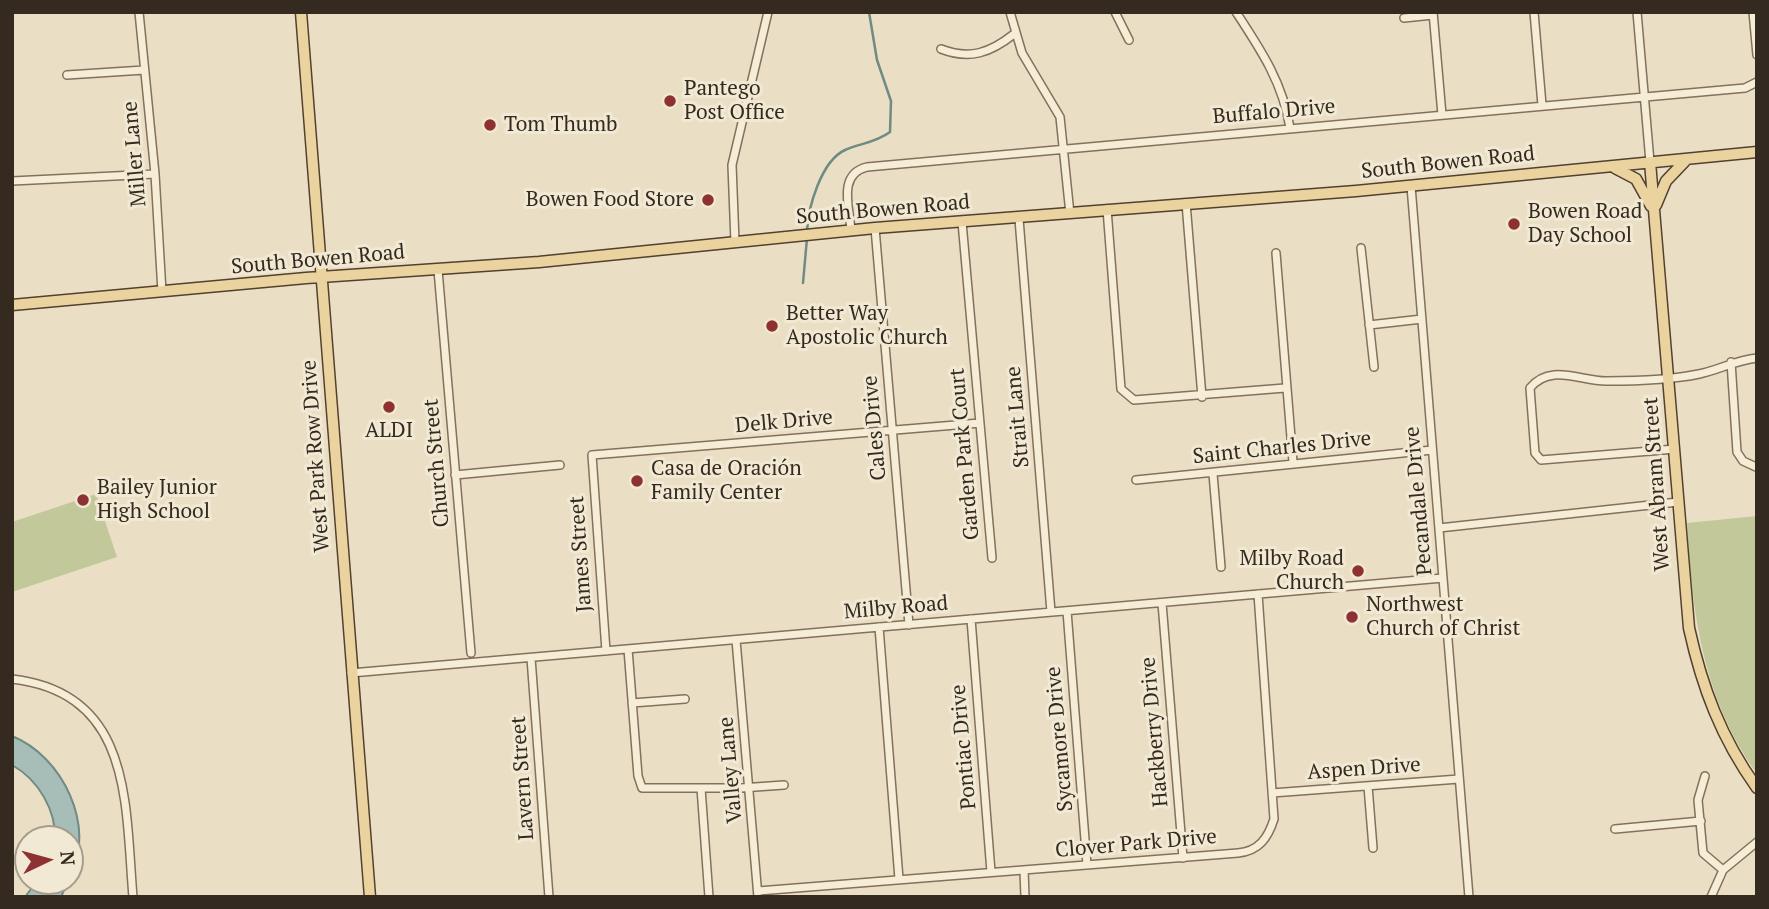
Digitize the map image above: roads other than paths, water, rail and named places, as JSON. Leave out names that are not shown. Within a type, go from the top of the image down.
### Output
[{"type":"main road","name":"West Park Row Drive","points":[[301,12],[370,897]]},
{"type":"main road","name":"South Bowen Road","points":[[12,305],[321,277],[438,270],[851,230],[1019,219],[1107,209],[1410,186],[1757,152]]},
{"type":"main road","points":[[1654,213],[1666,181],[1688,159]]},
{"type":"main road","name":"West Abram Street","points":[[1650,162],[1689,628],[1702,684],[1719,727],[1757,788]]},
{"type":"main road","points":[[1611,167],[1636,178],[1654,213]]},
{"type":"street","name":"Miller Lane","points":[[139,12],[155,174],[162,292]]},
{"type":"street","points":[[735,242],[732,165],[768,12]]},
{"type":"street","points":[[1010,12],[1014,34],[1022,52],[1055,102],[1060,117],[1070,214]]},
{"type":"street","points":[[1115,12],[1129,40]]},
{"type":"street","points":[[1236,12],[1272,65],[1290,128]]},
{"type":"street","points":[[1534,12],[1542,105]]},
{"type":"street","points":[[1637,12],[1650,162]]},
{"type":"street","points":[[1753,12],[1757,55]]},
{"type":"street","points":[[1404,18],[1433,13],[1442,115]]},
{"type":"street","points":[[941,49],[960,56],[978,55],[1014,34]]},
{"type":"street","points":[[67,75],[144,70]]},
{"type":"street","name":"Buffalo Drive","points":[[851,230],[847,186],[855,170],[1745,88],[1757,82]]},
{"type":"street","points":[[12,181],[155,174]]},
{"type":"street","name":"Pecandale Drive","points":[[1410,186],[1469,897]]},
{"type":"street","points":[[1186,203],[1202,397]]},
{"type":"street","points":[[1107,209],[1121,389],[1126,396],[1134,400],[1202,397],[1285,388]]},
{"type":"street","name":"Strait Lane","points":[[1019,219],[1051,612]]},
{"type":"street","name":"Garden Park Court","points":[[962,222],[992,558]]},
{"type":"street","name":"Cales Drive","points":[[875,228],[909,625]]},
{"type":"street","points":[[1361,248],[1374,367]]},
{"type":"street","points":[[1276,253],[1293,462]]},
{"type":"street","name":"Church Street","points":[[438,270],[471,653]]},
{"type":"street","points":[[1369,325],[1422,319]]},
{"type":"street","points":[[1675,449],[1541,460],[1535,453],[1529,392],[1534,383],[1544,376],[1573,374],[1601,381],[1669,377],[1700,374],[1731,362],[1757,358]]},
{"type":"street","points":[[1731,362],[1737,452],[1743,461],[1756,467]]},
{"type":"street","name":"Delk Drive","points":[[592,455],[980,423]]},
{"type":"street","name":"Saint Charles Drive","points":[[1136,480],[1432,450]]},
{"type":"street","name":"James Street","points":[[592,455],[606,651]]},
{"type":"street","points":[[455,475],[560,465]]},
{"type":"street","points":[[1213,474],[1221,567]]},
{"type":"street","points":[[1439,528],[1678,502]]},
{"type":"street","name":"Milby Road","points":[[351,673],[1443,578]]},
{"type":"street","name":"Clover Park Drive","points":[[758,894],[899,879],[1249,852],[1259,847],[1270,831],[1274,818],[1258,594]]},
{"type":"street","name":"Hackberry Drive","points":[[1162,603],[1183,858]]},
{"type":"street","name":"Sycamore Drive","points":[[1067,611],[1087,865]]},
{"type":"street","name":"Pontiac Drive","points":[[971,619],[991,872]]},
{"type":"street","points":[[879,627],[899,879]]},
{"type":"street","name":"Valley Lane","points":[[736,640],[758,894]]},
{"type":"street","points":[[628,649],[640,786],[645,789],[701,789],[784,785]]},
{"type":"street","name":"Lavern Street","points":[[531,658],[549,897]]},
{"type":"street","points":[[12,679],[51,687],[74,700],[93,715],[105,732],[124,790],[133,897]]},
{"type":"street","points":[[632,703],[685,699]]},
{"type":"street","points":[[1705,776],[1698,800],[1703,853],[1724,870]]},
{"type":"street","name":"Aspen Drive","points":[[1272,793],[1459,779]]},
{"type":"street","points":[[1368,786],[1373,848]]},
{"type":"street","points":[[701,789],[709,897]]},
{"type":"street","points":[[1615,828],[1701,821]]},
{"type":"street","points":[[1711,897],[1724,870],[1757,842]]},
{"type":"street","points":[[1024,870],[1026,897]]},
{"type":"water","points":[[12,736],[46,759],[59,776],[70,795],[78,825],[54,825],[49,807],[38,788],[22,771],[12,765]]},
{"type":"water","points":[[26,895],[62,895],[61,897],[25,897]]},
{"type":"waterway","points":[[807,231],[813,198],[829,164],[845,150],[890,132],[891,101],[877,60],[869,12]]},
{"type":"waterway","points":[[803,283],[807,238]]},
{"type":"place","name":"Pantego Post Office","points":[[670,101]]},
{"type":"place","name":"Tom Thumb","points":[[490,125]]},
{"type":"place","name":"Bowen Food Store","points":[[708,200]]},
{"type":"place","name":"Bowen Road Day School","points":[[1514,224]]},
{"type":"place","name":"Better Way Apostolic Church","points":[[772,326]]},
{"type":"place","name":"ALDI","points":[[389,407]]},
{"type":"place","name":"Casa de Oración Family Center","points":[[637,481]]},
{"type":"place","name":"Bailey Junior High School","points":[[83,500]]},
{"type":"place","name":"Milby Road Church","points":[[1358,571]]},
{"type":"place","name":"Northwest Church of Christ","points":[[1352,617]]}]
